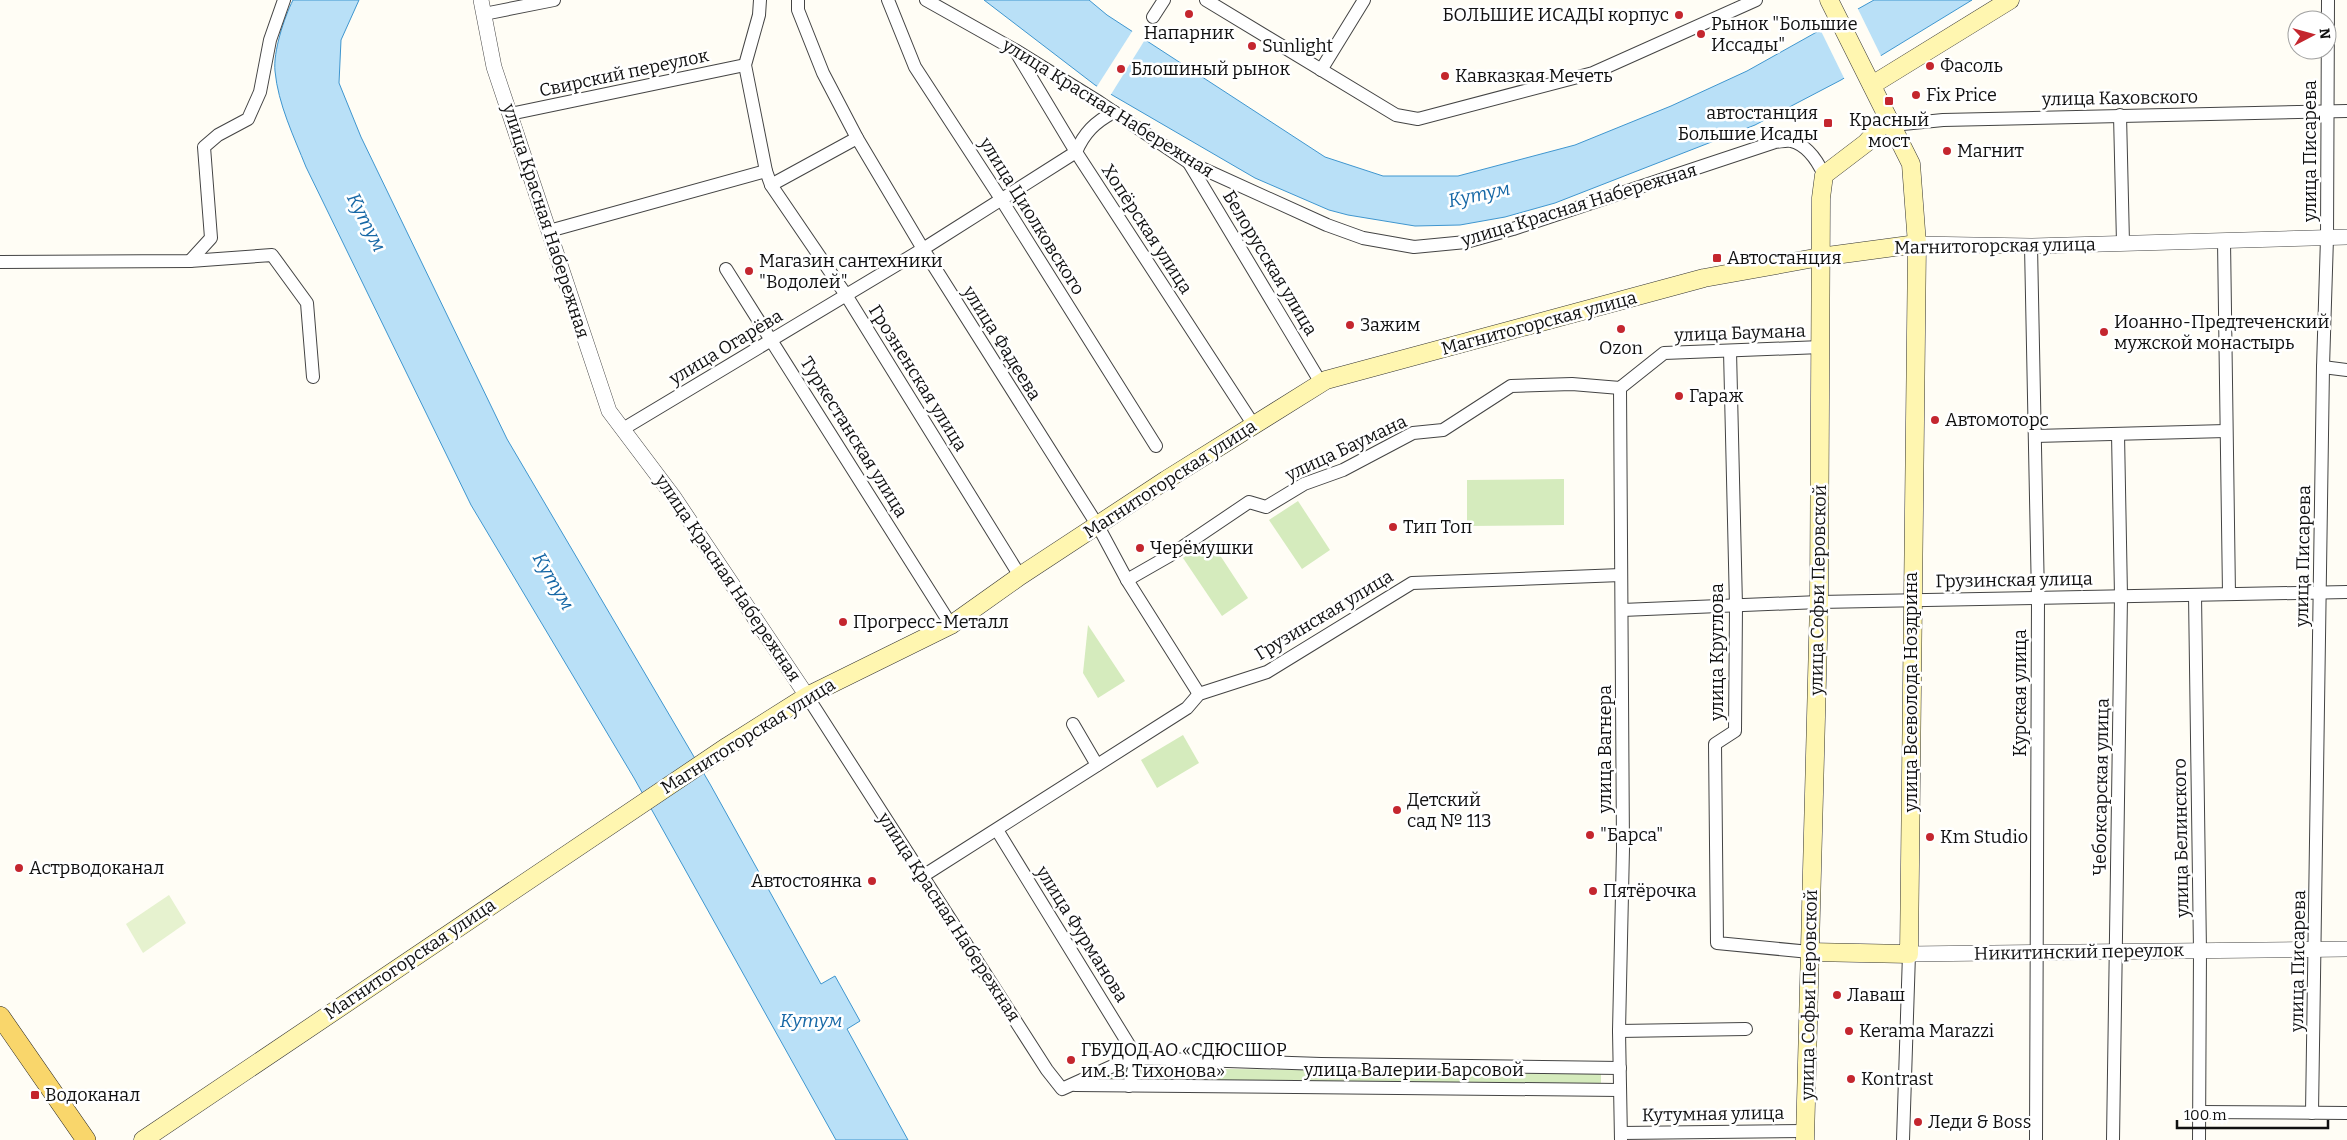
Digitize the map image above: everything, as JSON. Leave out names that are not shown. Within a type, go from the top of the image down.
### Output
[{"type":"main road","points":[[1824,176],[1890,122],[1829,0]]},
{"type":"main road","points":[[1869,79],[2010,0]]},
{"type":"main road","name":"улица Всеволода Ноздрина","points":[[1890,122],[1911,164],[1917,244],[1909,954]]},
{"type":"main road","name":"улица Софьи Перовской","points":[[1805,1136],[1819,602],[1820,256],[1821,198],[1824,176]]},
{"type":"main road","name":"Магнитогорская улица","points":[[143,1140],[590,837],[728,746],[807,696],[951,625],[1020,576],[1166,480],[1321,383],[1704,278],[1820,256],[1917,244]]},
{"type":"main road","name":"Никитинский переулок","points":[[1810,952],[1909,954]]},
{"type":"main road","points":[[0,1016],[86,1140]]},
{"type":"street","points":[[190,261],[211,238],[204,147],[218,134],[248,118],[260,92],[270,40],[284,0]]},
{"type":"street","name":"улица Красная Набережная","points":[[554,0],[482,7],[494,67],[609,411],[673,496],[807,696],[1046,1070],[1062,1089],[1072,1085]]},
{"type":"street","name":"Грозненская улица","points":[[760,0],[759,15],[745,66],[766,171],[771,185],[846,295],[1020,576]]},
{"type":"street","name":"улица Фадеева","points":[[798,0],[798,10],[823,73],[857,138],[922,249],[1098,526],[1127,580],[1199,694]]},
{"type":"street","name":"улица Циолковского","points":[[888,0],[915,67],[1156,446]]},
{"type":"street","name":"улица Красная Набережная","points":[[926,0],[1015,50],[1114,112],[1188,162],[1327,225],[1363,238],[1414,247],[1466,242],[1514,229],[1775,142],[1791,141],[1808,150],[1816,160],[1824,176]]},
{"type":"street","points":[[1153,17],[1164,0]]},
{"type":"street","points":[[1206,0],[1396,115],[1418,119],[1593,73],[1756,0]]},
{"type":"street","points":[[1321,70],[1364,0]]},
{"type":"street","name":"улица Писарева","points":[[2312,1113],[2323,367],[2327,238],[2328,0]]},
{"type":"street","name":"Хопёрская улица","points":[[1015,50],[1076,152],[1253,424]]},
{"type":"street","name":"Свирский переулок","points":[[510,114],[745,66]]},
{"type":"street","name":"улица Каховского","points":[[1890,122],[2120,115],[2328,112],[2347,110]]},
{"type":"street","points":[[1076,152],[1083,136],[1099,120],[1114,112]]},
{"type":"street","points":[[2120,115],[2123,244]]},
{"type":"street","points":[[771,185],[857,138]]},
{"type":"street","name":"улица Огарёва","points":[[623,429],[922,249],[1076,152]]},
{"type":"street","name":"Белорусская улица","points":[[1188,162],[1321,383]]},
{"type":"street","points":[[549,231],[766,171]]},
{"type":"street","name":"Магнитогорская улица","points":[[1917,244],[2031,246],[2347,237]]},
{"type":"street","points":[[2224,241],[2229,594]]},
{"type":"street","name":"Курская улица","points":[[2031,246],[2038,598],[2036,1140]]},
{"type":"street","points":[[0,262],[190,261],[272,255],[307,303],[313,377]]},
{"type":"street","name":"Туркестанская улица","points":[[726,269],[951,625]]},
{"type":"street","name":"улица Баумана","points":[[1127,580],[1170,556],[1249,502],[1266,507],[1304,484],[1343,470],[1413,433],[1443,430],[1511,386],[1572,384],[1620,388],[1664,353],[1821,347]]},
{"type":"street","name":"улица Круглова","points":[[1730,351],[1736,606],[1735,731],[1715,744],[1718,943],[1810,952]]},
{"type":"street","points":[[2323,367],[2347,370]]},
{"type":"street","name":"улица Вагнера","points":[[1620,388],[1623,848],[1620,1031],[1621,1136]]},
{"type":"street","points":[[2035,436],[2226,431]]},
{"type":"street","name":"Чебоксарская улица","points":[[2112,1140],[2121,596],[2118,434]]},
{"type":"street","name":"Грузинская улица","points":[[923,876],[1187,708],[1199,694],[1267,672],[1412,584],[1621,575]]},
{"type":"street","name":"Грузинская улица","points":[[1622,610],[1819,602],[2347,592]]},
{"type":"street","name":"улица Белинского","points":[[2195,595],[2200,951],[2199,1140]]},
{"type":"street","points":[[1073,724],[1098,765]]},
{"type":"street","name":"улица Фурманова","points":[[997,830],[1137,1058]]},
{"type":"street","name":"Никитинский переулок","points":[[1909,954],[2347,949]]},
{"type":"street","name":"улица Всеволода Ноздрина","points":[[1903,1140],[1909,954]]},
{"type":"street","points":[[1620,1031],[1746,1029]]},
{"type":"street","points":[[1129,1086],[1137,1058]]},
{"type":"street","name":"улица Валерии Барсовой","points":[[1072,1085],[1115,1065],[1137,1058],[1394,1065],[1620,1068]]},
{"type":"street","points":[[1394,1065],[1394,1088]]},
{"type":"street","name":"улица Валерии Барсовой","points":[[1072,1085],[1620,1090]]},
{"type":"street","points":[[2199,1112],[2347,1113]]},
{"type":"street","name":"Кутумная улица","points":[[1621,1136],[1805,1136]]},
{"type":"green space","points":[[1564,479],[1564,525],[1467,526],[1467,480]]},
{"type":"green space","points":[[1298,501],[1330,550],[1302,569],[1269,520]]},
{"type":"green space","points":[[1210,540],[1248,598],[1222,616],[1183,558]]},
{"type":"green space","points":[[1088,625],[1125,681],[1098,698],[1083,673]]},
{"type":"green space","points":[[1183,735],[1199,763],[1157,788],[1141,760]]},
{"type":"green space","points":[[169,895],[186,923],[143,953],[126,924]]},
{"type":"green space","points":[[1134,1068],[1601,1073],[1601,1085],[1134,1081]]},
{"type":"green space","points":[[1127,1069],[1127,1083],[1095,1082]]},
{"type":"water","name":"Кутум","points":[[293,0],[359,0],[341,40],[339,83],[361,137],[507,439],[710,784],[821,984],[835,976],[860,1021],[847,1029],[908,1140],[836,1140],[634,778],[471,505],[306,167],[287,120],[279,96],[275,63],[280,35]]},
{"type":"water","name":"Кутум","points":[[984,0],[1089,0],[1107,15],[1325,157],[1383,176],[1458,176],[1575,145],[1671,106],[1747,71],[1874,0],[1972,0],[1841,80],[1755,125],[1555,203],[1505,217],[1460,225],[1415,226],[1329,210],[1255,178],[1095,85]]},
{"type":"pier","name":"Красный мост","points":[[1857,7],[1882,58],[1845,80],[1820,29]]},
{"type":"pier","points":[[1133,30],[1146,38],[1110,96],[1096,88]]},
{"type":"place","name":"Напарник","points":[[1189,14]]},
{"type":"place","name":"БОЛЬШИЕ ИСАДЫ корпус","points":[[1679,15]]},
{"type":"place","name":"Рынок \"Большие Иссады\"","points":[[1701,34]]},
{"type":"place","name":"Sunlight","points":[[1252,46]]},
{"type":"place","name":"Фасоль","points":[[1930,66]]},
{"type":"place","name":"Блошиный рынок","points":[[1121,69]]},
{"type":"place","name":"Кавказкая Мечеть","points":[[1445,76]]},
{"type":"place","name":"Fix Price","points":[[1916,95]]},
{"type":"place","name":"Красный мост","points":[[1889,101]]},
{"type":"place","name":"автостанция Большие Исады","points":[[1828,123]]},
{"type":"place","name":"Магнит","points":[[1947,151]]},
{"type":"place","name":"Автостанция","points":[[1717,258]]},
{"type":"place","name":"Магазин сантехники \"Водолей\"","points":[[749,271]]},
{"type":"place","name":"Зажим","points":[[1350,325]]},
{"type":"place","name":"Ozon","points":[[1621,329]]},
{"type":"place","name":"Иоанно-Предтеченский мужской монастырь","points":[[2104,332]]},
{"type":"place","name":"Гараж","points":[[1679,396]]},
{"type":"place","name":"Автомоторс","points":[[1935,420]]},
{"type":"place","name":"Тип Топ","points":[[1393,527]]},
{"type":"place","name":"Черёмушки","points":[[1140,548]]},
{"type":"place","name":"Прогресс-Металл","points":[[843,622]]},
{"type":"place","name":"Детский сад № 113","points":[[1397,810]]},
{"type":"place","name":"\"Барса\"","points":[[1590,835]]},
{"type":"place","name":"Кm Studio","points":[[1930,837]]},
{"type":"place","name":"Астрводоканал","points":[[19,868]]},
{"type":"place","name":"Автостоянка","points":[[872,881]]},
{"type":"place","name":"Пятёрочка","points":[[1593,891]]},
{"type":"place","name":"Лаваш","points":[[1837,995]]},
{"type":"place","name":"Kerama Marazzi","points":[[1849,1031]]},
{"type":"place","name":"ГБУДОД АО «СДЮСШОР им. В. Тихонова»","points":[[1071,1060]]},
{"type":"place","name":"Kontrast","points":[[1851,1079]]},
{"type":"place","name":"Водоканал","points":[[35,1095]]},
{"type":"place","name":"Леди & Boss","points":[[1918,1122]]}]
